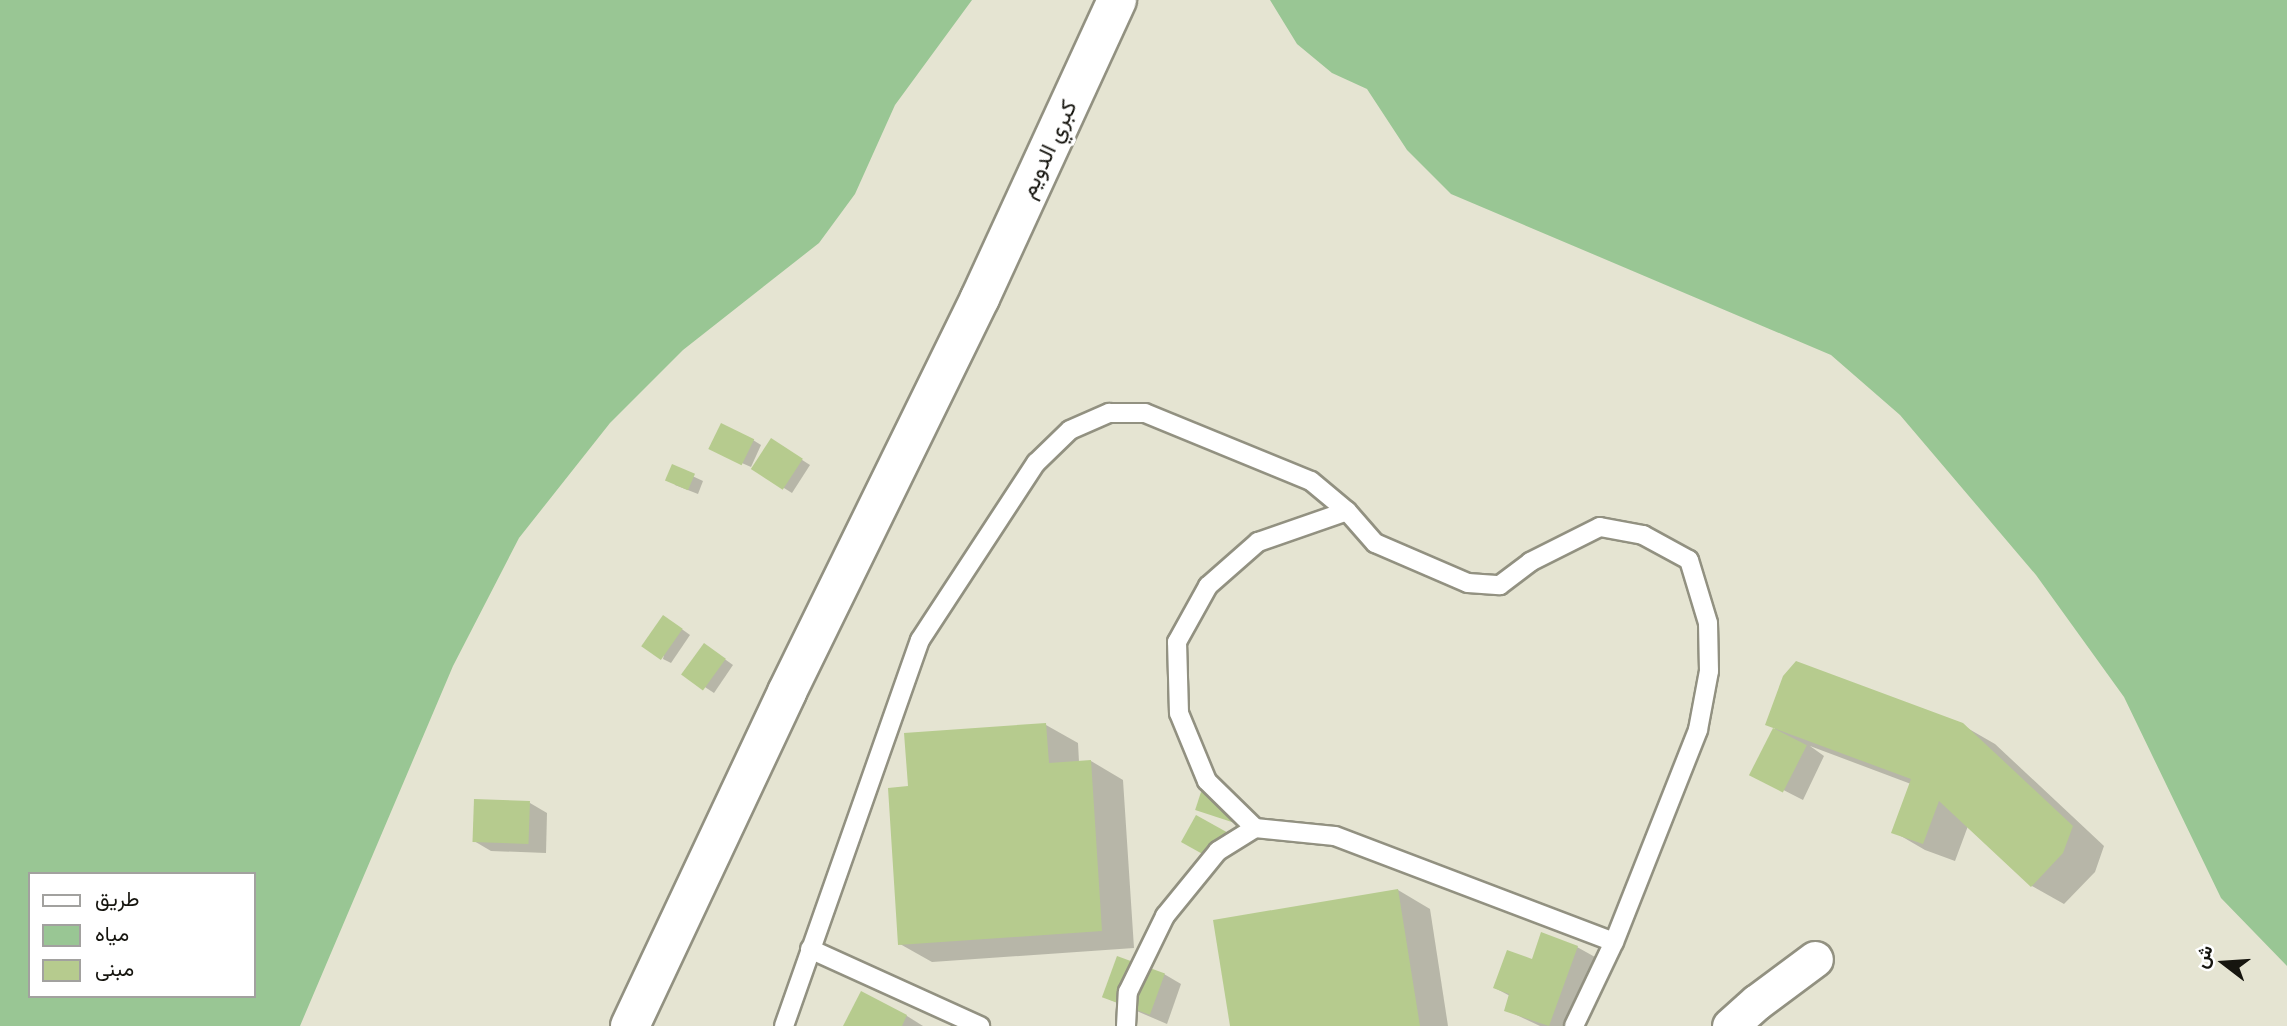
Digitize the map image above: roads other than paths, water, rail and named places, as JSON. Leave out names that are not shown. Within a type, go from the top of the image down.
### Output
[{"type":"main road","name":"كبري الدويم","points":[[630,1026],[793,680],[979,298],[1117,0]]},
{"type":"street","points":[[1730,1026],[1757,1002],[1815,959]]},
{"type":"lane","points":[[784,1026],[920,640],[1036,463],[1070,430],[1109,413],[1145,413],[1311,481],[1346,511],[1375,543],[1468,583],[1500,585],[1530,562],[1600,527],[1643,535],[1689,560],[1707,623],[1709,671],[1698,730],[1614,942],[1574,1026]]},
{"type":"lane","points":[[1255,828],[1207,781],[1179,713],[1177,642],[1208,586],[1258,542],[1346,511]]},
{"type":"lane","points":[[1126,1026],[1128,992],[1165,916],[1218,851],[1255,828],[1335,836],[1614,942]]},
{"type":"lane","points":[[810,949],[980,1026]]},
{"type":"water","points":[[0,0],[972,0],[895,105],[855,194],[819,243],[683,350],[610,423],[519,538],[453,666],[300,1026],[0,1026]]},
{"type":"water","points":[[1270,0],[2287,0],[2287,966],[2221,898],[2124,697],[2036,575],[1900,415],[1831,355],[1451,194],[1407,150],[1367,89],[1332,73],[1297,44]]}]
